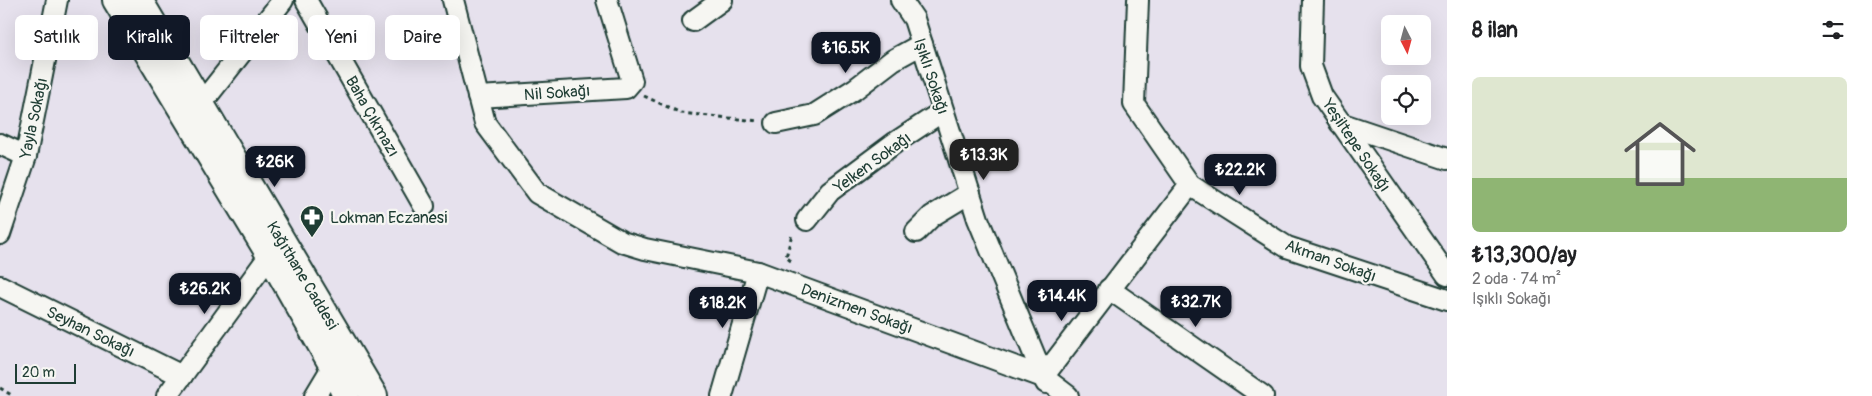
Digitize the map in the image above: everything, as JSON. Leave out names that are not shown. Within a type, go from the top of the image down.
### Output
[{"type":"main road","name":"Kağıthane Caddesi","points":[[116,0],[270,255],[333,366],[346,396]]},
{"type":"main road","name":"Kağıthane Caddesi","points":[[139,0],[374,396]]},
{"type":"street","name":"Yayla Sokağı","points":[[0,234],[26,156],[57,0]]},
{"type":"street","points":[[201,104],[283,0]]},
{"type":"street","name":"Baha Çıkmazı","points":[[306,0],[424,206]]},
{"type":"street","name":"Denizmen Sokağı","points":[[453,0],[485,123],[537,193],[622,242],[646,249],[758,272],[1043,377]]},
{"type":"street","points":[[607,0],[629,84]]},
{"type":"street","points":[[693,21],[722,0]]},
{"type":"street","name":"Işıklı Sokağı","points":[[901,0],[914,19],[978,219],[1043,377],[1053,396]]},
{"type":"street","name":"Akman Sokağı","points":[[1138,0],[1134,104],[1190,185],[1287,247],[1447,300]]},
{"type":"street","name":"Yeşiltepe Sokağı","points":[[1313,0],[1311,66],[1322,96],[1447,275]]},
{"type":"street","points":[[776,123],[814,115],[856,88],[893,60],[922,44]]},
{"type":"street","name":"Nil Sokağı","points":[[478,97],[629,84]]},
{"type":"street","name":"Yelken Sokağı","points":[[808,220],[830,191],[944,111]]},
{"type":"street","points":[[1340,123],[1447,159]]},
{"type":"street","points":[[0,144],[26,156]]},
{"type":"street","points":[[1068,396],[1043,377],[1109,288],[1190,185]]},
{"type":"street","points":[[916,232],[932,216],[970,193]]},
{"type":"street","points":[[167,396],[270,255]]},
{"type":"street","points":[[722,396],[758,272]]},
{"type":"street","name":"Seyhan Sokağı","points":[[0,286],[182,376]]},
{"type":"street","points":[[1109,288],[1263,396]]},
{"type":"street","points":[[315,396],[333,366]]},
{"type":"path","points":[[629,84],[681,113],[776,123]]},
{"type":"path","points":[[799,264],[786,257],[796,216],[808,220]]},
{"type":"path","points":[[0,388],[13,396]]},
{"type":"place","name":"Lokman Eczanesi","points":[[312,238]]}]
